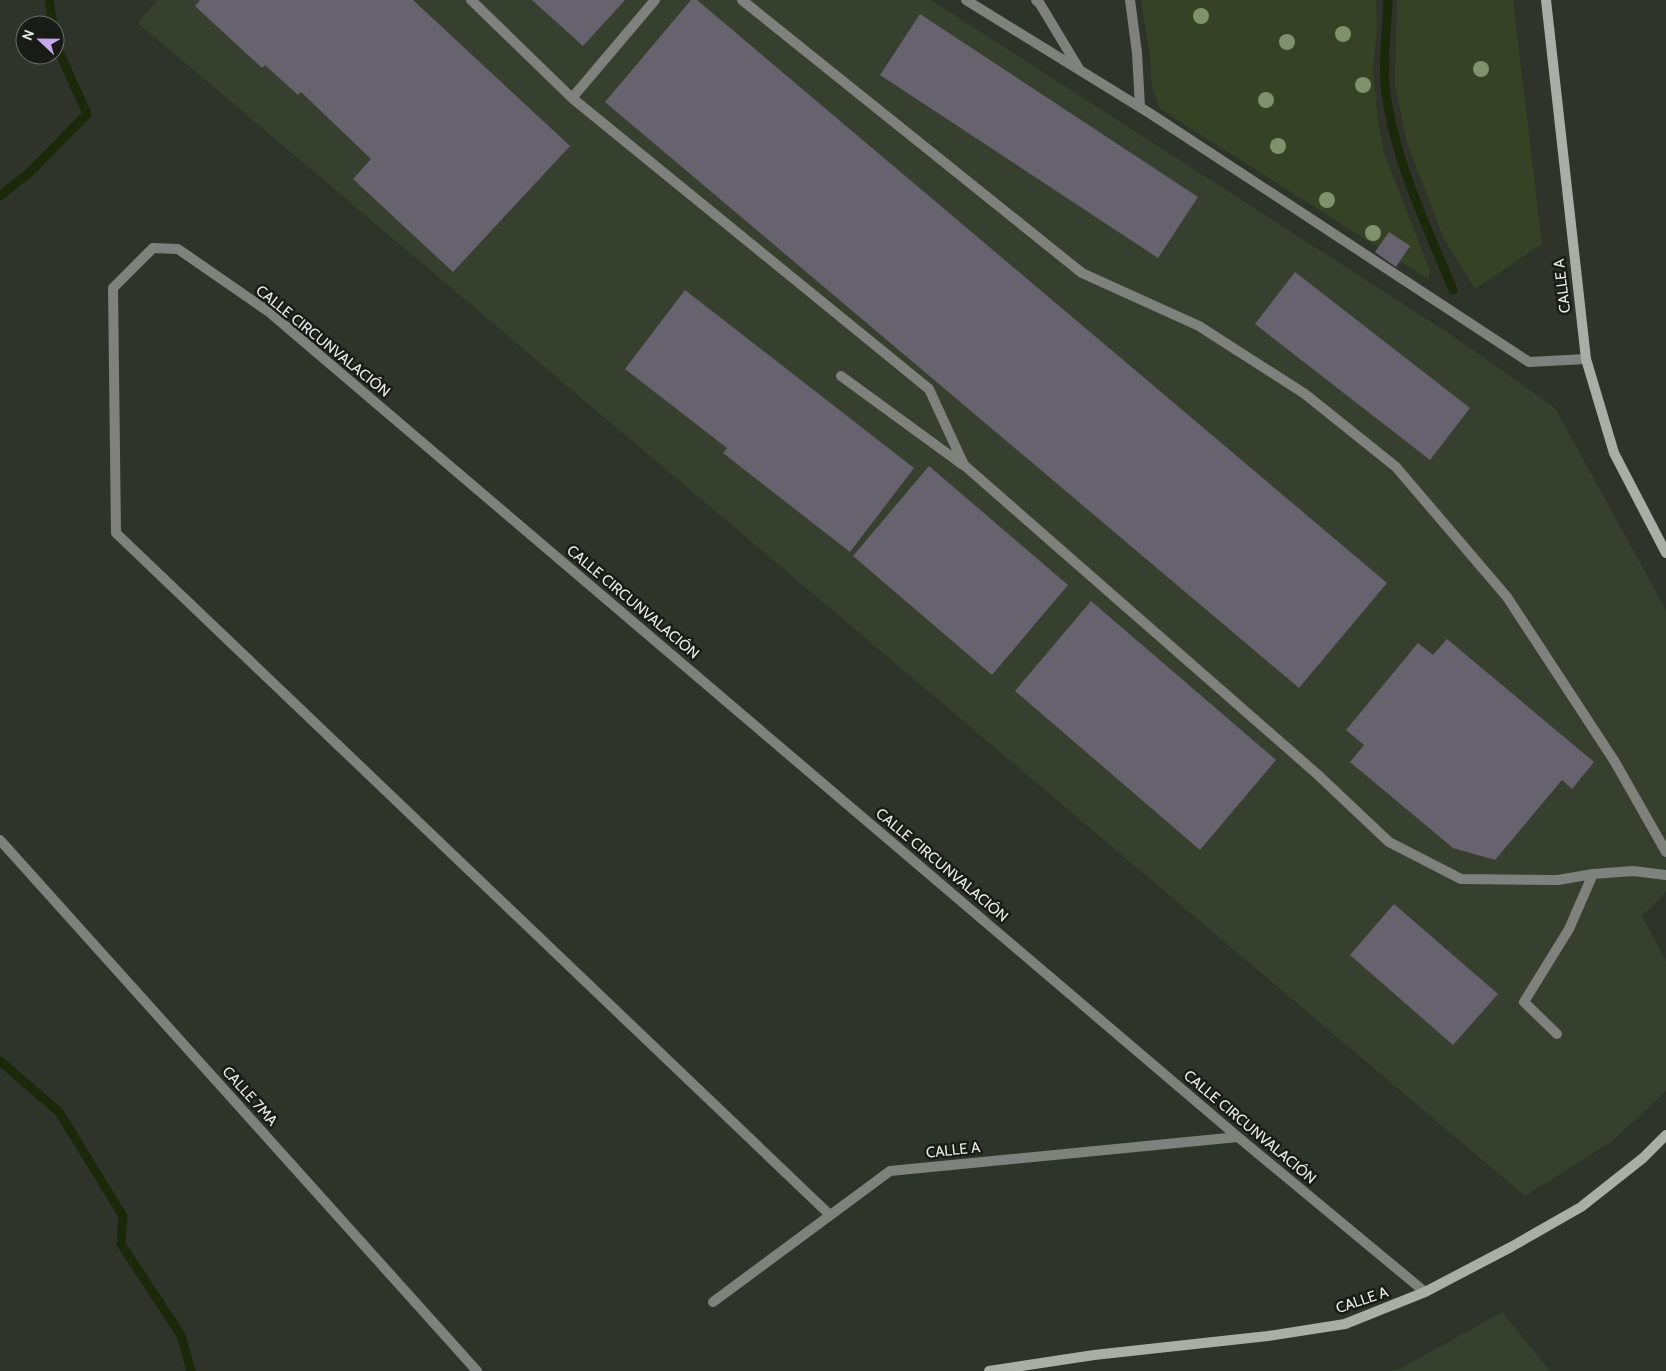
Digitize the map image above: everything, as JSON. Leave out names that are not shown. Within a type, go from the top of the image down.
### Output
[{"type":"street","points":[[471,0],[572,98],[929,389],[964,465]]},
{"type":"street","points":[[572,98],[655,0]]},
{"type":"street","points":[[742,0],[1082,273],[1199,326],[1306,394],[1396,468],[1507,597],[1615,762],[1666,852]]},
{"type":"street","points":[[966,0],[1140,107],[1529,362],[1586,360]]},
{"type":"street","points":[[1036,0],[1080,70]]},
{"type":"street","points":[[1130,0],[1137,53],[1140,107]]},
{"type":"street","name":"CALLE A","points":[[1546,0],[1586,360],[1614,453],[1666,553]]},
{"type":"street","name":"CALLE CIRCUNVALACIÓN","points":[[830,1215],[116,533],[113,288],[152,248],[178,249],[269,312],[1238,1137],[1425,1292]]},
{"type":"street","points":[[841,376],[964,465],[1317,774],[1389,842],[1461,879],[1558,880],[1593,874],[1634,871],[1666,876]]},
{"type":"street","name":"CALLE 7MA","points":[[0,840],[477,1371]]},
{"type":"street","points":[[1557,1034],[1524,1002],[1569,929],[1593,874]]},
{"type":"street","name":"CALLE A","points":[[990,1371],[1094,1355],[1268,1336],[1345,1324],[1425,1292],[1511,1248],[1581,1207],[1643,1158],[1666,1134]]},
{"type":"street","name":"CALLE A","points":[[713,1302],[890,1171],[1238,1137]]},
{"type":"shaded area","points":[[157,0],[931,0],[1450,334],[1555,408],[1666,610],[1666,892],[1642,916],[1666,961],[1666,1091],[1611,1142],[1525,1196],[138,23]]},
{"type":"shaded area","points":[[1502,1312],[1550,1371],[1386,1371],[1400,1369]]},
{"type":"green space","points":[[1141,0],[1376,0],[1377,28],[1373,68],[1377,115],[1384,153],[1430,271],[1428,279],[1160,109],[1152,86],[1150,57]]},
{"type":"green space","points":[[1397,0],[1513,0],[1542,244],[1475,289],[1444,239],[1407,143],[1395,85]]},
{"type":"building","points":[[200,0],[413,0],[570,146],[453,272],[353,179],[371,159],[301,92],[298,95],[265,65],[262,68],[195,6]]},
{"type":"building","points":[[532,0],[625,0],[583,46]]},
{"type":"building","points":[[691,0],[697,0],[1387,583],[1299,688],[605,102]]},
{"type":"building","points":[[920,14],[1198,197],[1158,258],[880,75]]},
{"type":"building","points":[[1389,232],[1410,246],[1396,267],[1375,252]]},
{"type":"building","points":[[1295,272],[1470,408],[1430,460],[1255,324]]},
{"type":"building","points":[[685,290],[914,468],[850,552],[723,453],[727,448],[625,369]]},
{"type":"building","points":[[929,466],[1068,585],[992,675],[853,556]]},
{"type":"building","points":[[1091,601],[1276,760],[1200,850],[1015,691]]},
{"type":"building","points":[[1447,639],[1594,762],[1572,789],[1562,780],[1495,860],[1453,848],[1350,762],[1364,745],[1346,730],[1418,643],[1433,655]]},
{"type":"building","points":[[1394,904],[1498,994],[1453,1045],[1350,955]]},
{"type":"waterway","points":[[49,0],[51,15]]},
{"type":"waterway","points":[[1388,0],[1385,84],[1389,111],[1402,163],[1411,189],[1453,290]]},
{"type":"waterway","points":[[0,196],[29,173],[87,114],[65,65]]},
{"type":"waterway","points":[[0,1061],[59,1112],[123,1216],[121,1244],[181,1335],[191,1371]]}]
